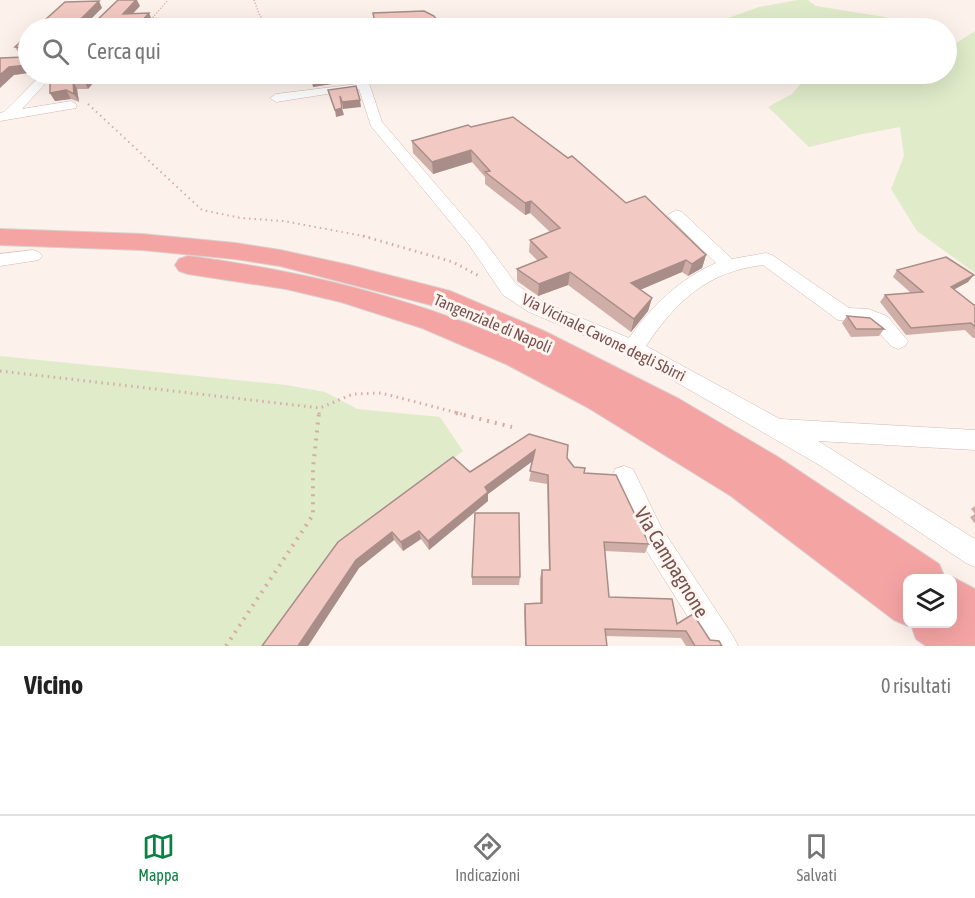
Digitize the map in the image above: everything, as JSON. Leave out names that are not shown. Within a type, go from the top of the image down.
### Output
[{"type":"highway","name":"Tangenziale di Napoli","points":[[0,237],[142,242],[236,251],[337,271],[440,298],[534,339],[668,408],[766,468],[918,574]]},
{"type":"highway","name":"Tangenziale di Napoli","points":[[0,255],[173,263],[235,272],[342,292],[393,306],[452,327],[550,370],[614,404],[743,484],[903,602]]},
{"type":"highway","points":[[957,600],[975,613]]},
{"type":"highway","points":[[936,628],[961,646]]},
{"type":"street","points":[[5,116],[38,84]]},
{"type":"street","points":[[276,98],[342,84]]},
{"type":"street","name":"Via Vicinale Cavone degli Sbirri","points":[[366,84],[376,123],[476,242],[510,290],[536,307],[633,348],[829,459],[975,554]]},
{"type":"street","points":[[5,116],[71,105]]},
{"type":"street","points":[[676,215],[728,265]]},
{"type":"street","points":[[0,260],[33,256]]},
{"type":"street","points":[[633,348],[658,311],[699,279],[728,265],[765,259],[845,315],[868,316],[880,321],[898,341]]},
{"type":"street","points":[[776,429],[975,440]]},
{"type":"street","name":"Via Campagnone","points":[[624,477],[652,536],[723,646]]},
{"type":"path","points":[[155,18],[153,17],[168,0]]},
{"type":"path","points":[[254,0],[256,11],[261,18]]},
{"type":"path","points":[[88,104],[202,210],[241,218],[283,221],[349,232],[453,262],[510,290]]},
{"type":"path","points":[[0,371],[320,408],[353,394],[381,393],[512,427]]},
{"type":"path","points":[[225,646],[313,515],[313,468],[320,408]]},
{"type":"green space","points":[[808,0],[816,6],[891,18],[729,18],[759,7]]},
{"type":"green space","points":[[975,31],[975,273],[917,231],[891,189],[904,156],[900,127],[809,147],[768,107],[792,94],[800,84],[957,84],[957,43]]},
{"type":"green space","points":[[0,356],[286,385],[325,392],[357,409],[440,417],[463,451],[332,554],[267,646],[0,646]]},
{"type":"building","points":[[118,0],[136,0],[123,14],[149,13],[145,18],[99,18]]},
{"type":"building","points":[[99,1],[82,18],[47,18],[65,2]]},
{"type":"building","points":[[424,11],[436,18],[374,18],[373,13]]},
{"type":"building","points":[[18,57],[18,66],[9,67],[0,75],[0,58]]},
{"type":"building","points":[[50,84],[73,84],[74,94],[66,90],[50,93]]},
{"type":"building","points":[[356,86],[360,100],[342,102],[340,96],[342,108],[335,110],[328,90]]},
{"type":"building","points":[[513,117],[568,158],[572,156],[626,203],[645,196],[706,255],[692,264],[686,260],[631,283],[652,298],[634,319],[570,272],[539,284],[517,269],[547,257],[530,240],[560,228],[531,201],[525,203],[485,172],[490,171],[471,150],[432,162],[412,141],[468,125],[471,127]]},
{"type":"building","points":[[946,257],[974,275],[951,287],[975,305],[975,327],[971,323],[911,328],[885,295],[923,292],[897,270]]},
{"type":"building","points":[[847,316],[870,318],[884,329],[856,329]]},
{"type":"building","points":[[529,434],[568,445],[567,458],[574,467],[585,468],[584,473],[616,475],[649,544],[604,542],[609,597],[672,599],[677,624],[693,614],[710,640],[719,641],[722,646],[695,646],[686,631],[605,629],[607,646],[526,646],[525,604],[542,603],[542,570],[550,570],[548,475],[530,471],[535,450],[485,487],[488,492],[428,541],[419,531],[401,542],[392,532],[356,560],[298,646],[262,646],[338,542],[453,457],[470,472]]},
{"type":"building","points":[[475,513],[519,513],[520,577],[472,577]]}]
